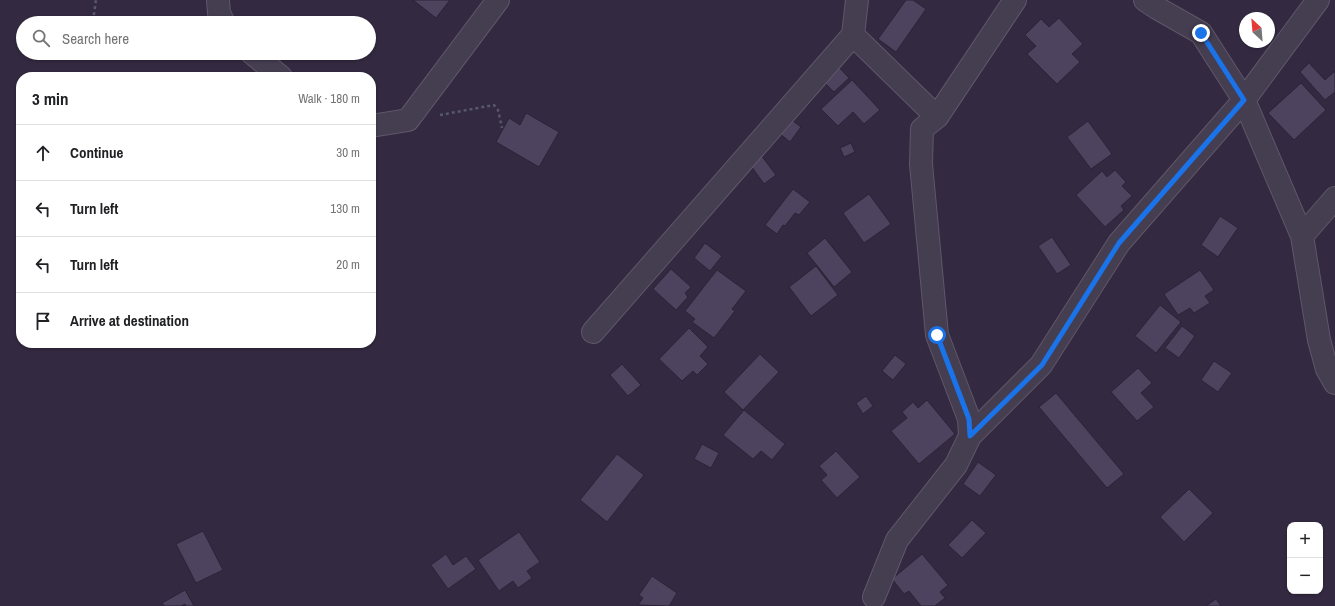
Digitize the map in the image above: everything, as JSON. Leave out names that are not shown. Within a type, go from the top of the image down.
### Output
[{"type":"street","points":[[218,0],[219,16]]},
{"type":"street","points":[[376,125],[408,120],[498,0]]},
{"type":"street","points":[[593,332],[853,35],[856,0]]},
{"type":"street","points":[[970,436],[969,419],[937,335],[921,164],[922,129],[937,117],[1015,0]]},
{"type":"street","points":[[1145,0],[1201,33],[1244,100],[1302,236],[1319,340],[1327,369],[1335,383]]},
{"type":"street","points":[[874,597],[896,540],[956,465],[970,436],[1042,365],[1119,243],[1244,100],[1318,0]]},
{"type":"street","points":[[853,35],[937,117]]},
{"type":"street","points":[[260,60],[275,72]]},
{"type":"street","points":[[1302,236],[1335,198]]},
{"type":"path","points":[[94,16],[96,0]]},
{"type":"path","points":[[408,120],[494,105],[498,110],[502,128]]},
{"type":"building","points":[[413,0],[450,0],[436,18]]},
{"type":"building","points":[[906,0],[913,0],[926,9],[896,52],[878,39]]},
{"type":"building","points":[[1059,18],[1083,44],[1072,54],[1080,62],[1057,84],[1027,54],[1036,46],[1025,35],[1041,19],[1049,27]]},
{"type":"building","points":[[832,60],[849,78],[834,92],[817,75]]},
{"type":"building","points":[[1309,63],[1325,80],[1335,71],[1335,92],[1325,100],[1300,72]]},
{"type":"building","points":[[852,80],[880,110],[864,124],[853,112],[838,126],[821,109]]},
{"type":"building","points":[[1301,83],[1326,110],[1294,140],[1268,113]]},
{"type":"building","points":[[526,113],[559,132],[539,167],[496,142],[509,118],[520,125]]},
{"type":"building","points":[[784,114],[801,127],[790,142],[773,128]]},
{"type":"building","points":[[1088,121],[1112,154],[1091,169],[1067,137]]},
{"type":"building","points":[[851,143],[855,152],[844,157],[840,148]]},
{"type":"building","points":[[761,155],[776,175],[764,184],[749,163]]},
{"type":"building","points":[[1115,170],[1126,182],[1122,186],[1132,196],[1121,206],[1124,210],[1105,227],[1076,195],[1102,171],[1107,177]]},
{"type":"building","points":[[793,189],[810,202],[799,215],[795,213],[785,226],[783,225],[777,234],[765,225]]},
{"type":"building","points":[[869,194],[891,224],[864,243],[843,213]]},
{"type":"building","points":[[1220,216],[1238,228],[1218,257],[1201,245]]},
{"type":"building","points":[[1052,237],[1071,265],[1057,274],[1038,246]]},
{"type":"building","points":[[825,238],[852,272],[834,287],[807,253]]},
{"type":"building","points":[[705,243],[722,256],[710,271],[694,258]]},
{"type":"building","points":[[816,266],[838,295],[811,316],[789,287]]},
{"type":"building","points":[[671,269],[691,287],[685,293],[688,297],[676,310],[653,289]]},
{"type":"building","points":[[717,270],[746,291],[732,309],[735,311],[714,338],[692,322],[695,319],[685,311]]},
{"type":"building","points":[[1200,270],[1214,290],[1205,296],[1210,303],[1194,313],[1190,308],[1178,315],[1164,294]]},
{"type":"building","points":[[1160,305],[1181,322],[1156,353],[1135,336]]},
{"type":"building","points":[[1182,326],[1195,336],[1179,358],[1165,348]]},
{"type":"building","points":[[689,328],[708,347],[700,356],[708,364],[697,375],[693,371],[682,381],[659,359]]},
{"type":"building","points":[[760,354],[779,372],[743,410],[724,392]]},
{"type":"building","points":[[895,355],[906,364],[893,380],[882,371]]},
{"type":"building","points":[[1214,361],[1232,373],[1218,392],[1201,380]]},
{"type":"building","points":[[622,364],[641,385],[628,396],[610,375]]},
{"type":"building","points":[[1138,368],[1152,383],[1141,393],[1154,407],[1137,421],[1111,392]]},
{"type":"building","points":[[1056,393],[1124,474],[1107,488],[1039,407]]},
{"type":"building","points":[[866,396],[873,406],[863,414],[856,403]]},
{"type":"building","points":[[927,400],[955,434],[919,464],[891,431],[907,418],[902,412],[913,402],[918,408]]},
{"type":"building","points":[[744,410],[785,444],[772,460],[761,451],[753,459],[723,435]]},
{"type":"building","points":[[702,444],[719,453],[711,468],[694,459]]},
{"type":"building","points":[[836,451],[860,477],[837,498],[821,480],[827,475],[819,466]]},
{"type":"building","points":[[617,454],[644,475],[607,522],[580,500]]},
{"type":"building","points":[[978,462],[996,475],[980,496],[963,484]]},
{"type":"building","points":[[1189,489],[1213,513],[1184,542],[1160,517]]},
{"type":"building","points":[[972,520],[986,533],[962,558],[948,545]]},
{"type":"building","points":[[203,531],[223,570],[196,583],[176,544]]},
{"type":"building","points":[[519,532],[540,562],[527,571],[532,578],[518,588],[513,581],[499,591],[478,560]]},
{"type":"building","points":[[446,554],[453,565],[466,556],[476,569],[448,589],[431,565]]},
{"type":"building","points":[[922,554],[948,585],[940,592],[945,598],[935,606],[921,606],[909,591],[904,594],[892,579]]},
{"type":"building","points":[[652,576],[677,593],[669,606],[638,605],[643,598],[639,595]]},
{"type":"building","points":[[185,590],[194,606],[186,606],[185,604],[181,606],[164,606],[162,603]]},
{"type":"building","points":[[1216,599],[1221,606],[1206,606]]},
{"type":"route","points":[[937,335],[969,419],[970,436],[1042,365],[1119,243],[1244,100],[1201,33]]}]
